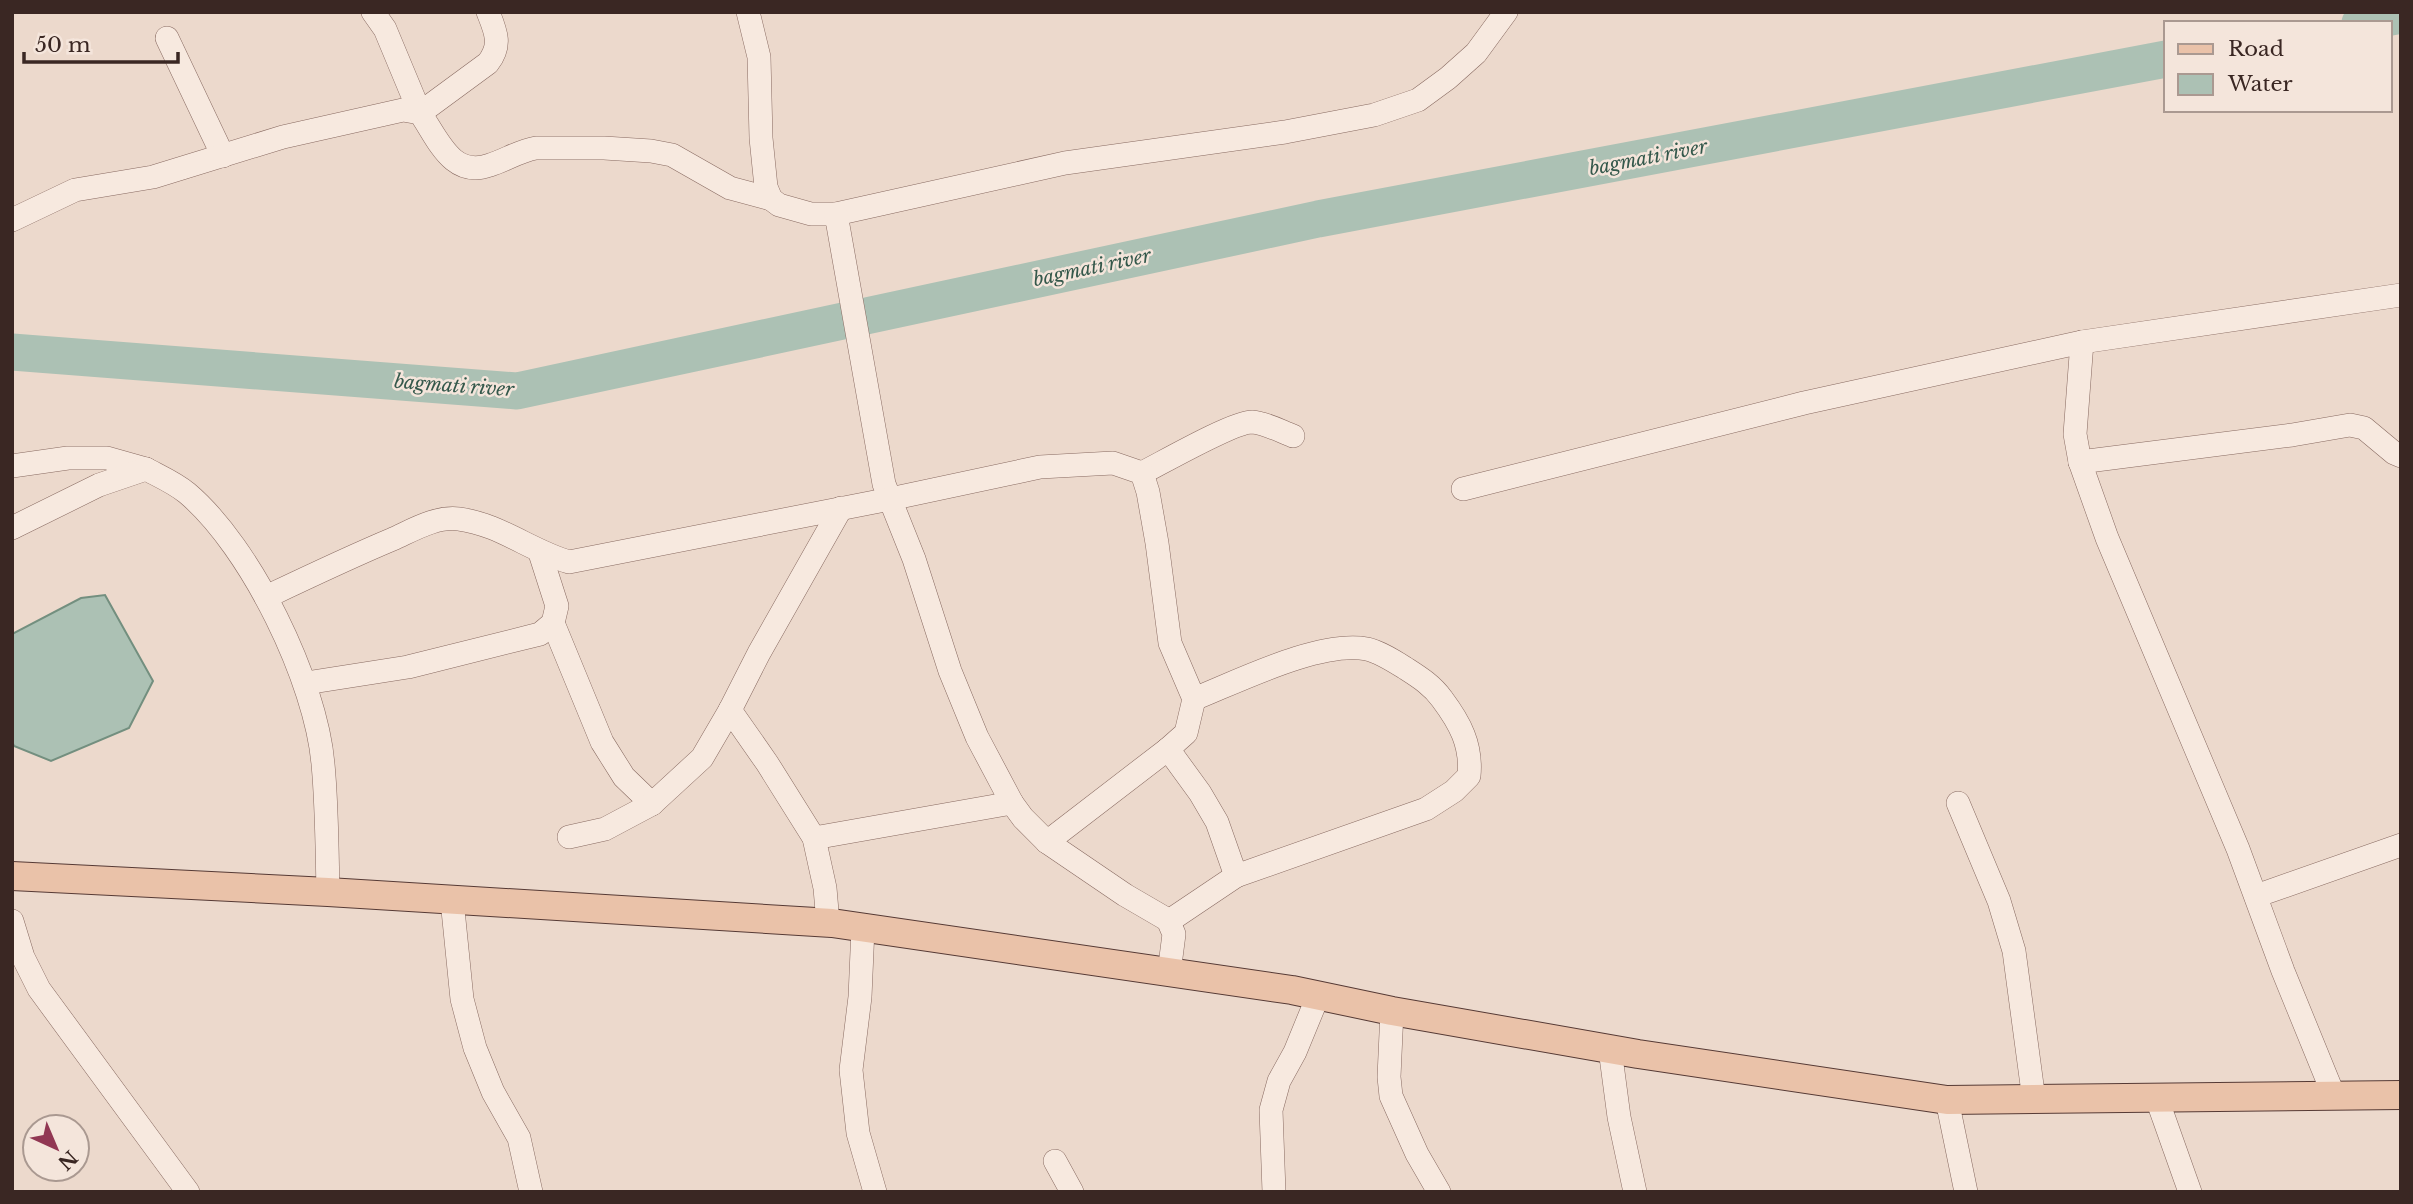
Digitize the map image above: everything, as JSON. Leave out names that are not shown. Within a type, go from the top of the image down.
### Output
[{"type":"main road","points":[[12,876],[328,892],[828,923],[1169,972],[1610,1049],[1947,1100],[2401,1095]]},
{"type":"street","points":[[12,220],[75,190],[153,177],[283,137],[403,110],[420,113],[488,63],[495,53],[495,32],[488,12]]},
{"type":"street","points":[[748,12],[759,57],[761,138],[766,187],[771,200]]},
{"type":"street","points":[[374,13],[385,29],[420,113],[451,159],[461,167],[474,170],[536,148],[651,151],[672,155],[730,188],[771,200],[779,205],[811,214],[836,214],[1065,163],[1285,132],[1374,115],[1418,100],[1448,78],[1476,53],[1506,12]]},
{"type":"street","points":[[167,38],[223,156]]},
{"type":"street","points":[[836,214],[887,492],[914,559],[950,671],[977,737],[1012,803],[1023,818],[1048,842],[1168,921],[1174,934],[1169,972]]},
{"type":"street","points":[[1462,489],[1804,403],[2082,342],[2401,295]]},
{"type":"street","points":[[2082,342],[2075,434],[2080,462],[2107,538],[2238,849],[2334,1096]]},
{"type":"street","points":[[266,597],[434,521],[458,519],[494,528],[540,553],[569,562],[841,508],[887,492],[1040,467],[1113,463],[1142,473],[1249,422],[1266,425],[1293,436]]},
{"type":"street","points":[[2080,462],[2350,425],[2364,428],[2393,453],[2401,456]]},
{"type":"street","points":[[12,466],[68,458],[107,458],[146,469],[185,491],[209,513],[238,552],[266,597],[306,683],[323,763],[328,892]]},
{"type":"street","points":[[12,528],[99,485],[146,469]]},
{"type":"street","points":[[1048,842],[1185,733],[1194,699],[1170,643],[1157,544],[1142,473]]},
{"type":"street","points":[[569,837],[606,829],[652,804],[702,758],[841,508]]},
{"type":"street","points":[[540,553],[557,606],[553,623],[601,742],[624,777],[652,804]]},
{"type":"street","points":[[306,683],[408,667],[540,634],[553,623]]},
{"type":"street","points":[[1168,921],[1236,876],[1426,809],[1454,791],[1469,776],[1471,758],[1464,733],[1435,690],[1390,659],[1368,649],[1337,648],[1277,666],[1194,699]]},
{"type":"street","points":[[730,710],[814,838],[825,888],[828,923]]},
{"type":"street","points":[[1168,749],[1217,822],[1236,876]]},
{"type":"street","points":[[814,838],[1012,803]]},
{"type":"street","points":[[1958,803],[1999,901],[2014,951],[2034,1100]]},
{"type":"street","points":[[2256,896],[2401,845]]},
{"type":"street","points":[[452,900],[462,999],[471,1036],[492,1091],[519,1138],[531,1192]]},
{"type":"street","points":[[12,921],[23,957],[39,989],[188,1192]]},
{"type":"street","points":[[863,928],[860,997],[851,1070],[858,1133],[875,1192]]},
{"type":"street","points":[[1274,1192],[1271,1110],[1279,1080],[1295,1052],[1318,996]]},
{"type":"street","points":[[1392,1011],[1389,1077],[1391,1096],[1417,1154],[1439,1192]]},
{"type":"street","points":[[1610,1049],[1619,1116],[1635,1192]]},
{"type":"street","points":[[2157,1099],[2190,1192]]},
{"type":"street","points":[[1947,1100],[1966,1192]]},
{"type":"street","points":[[1055,1161],[1072,1192]]},
{"type":"water","points":[[105,595],[153,681],[129,728],[51,761],[14,746],[12,634],[81,598]]},
{"type":"waterway","name":"bagmati river","points":[[2370,21],[2401,15]]},
{"type":"waterway","name":"bagmati river","points":[[12,352],[517,391],[1318,219],[2164,59]]}]
